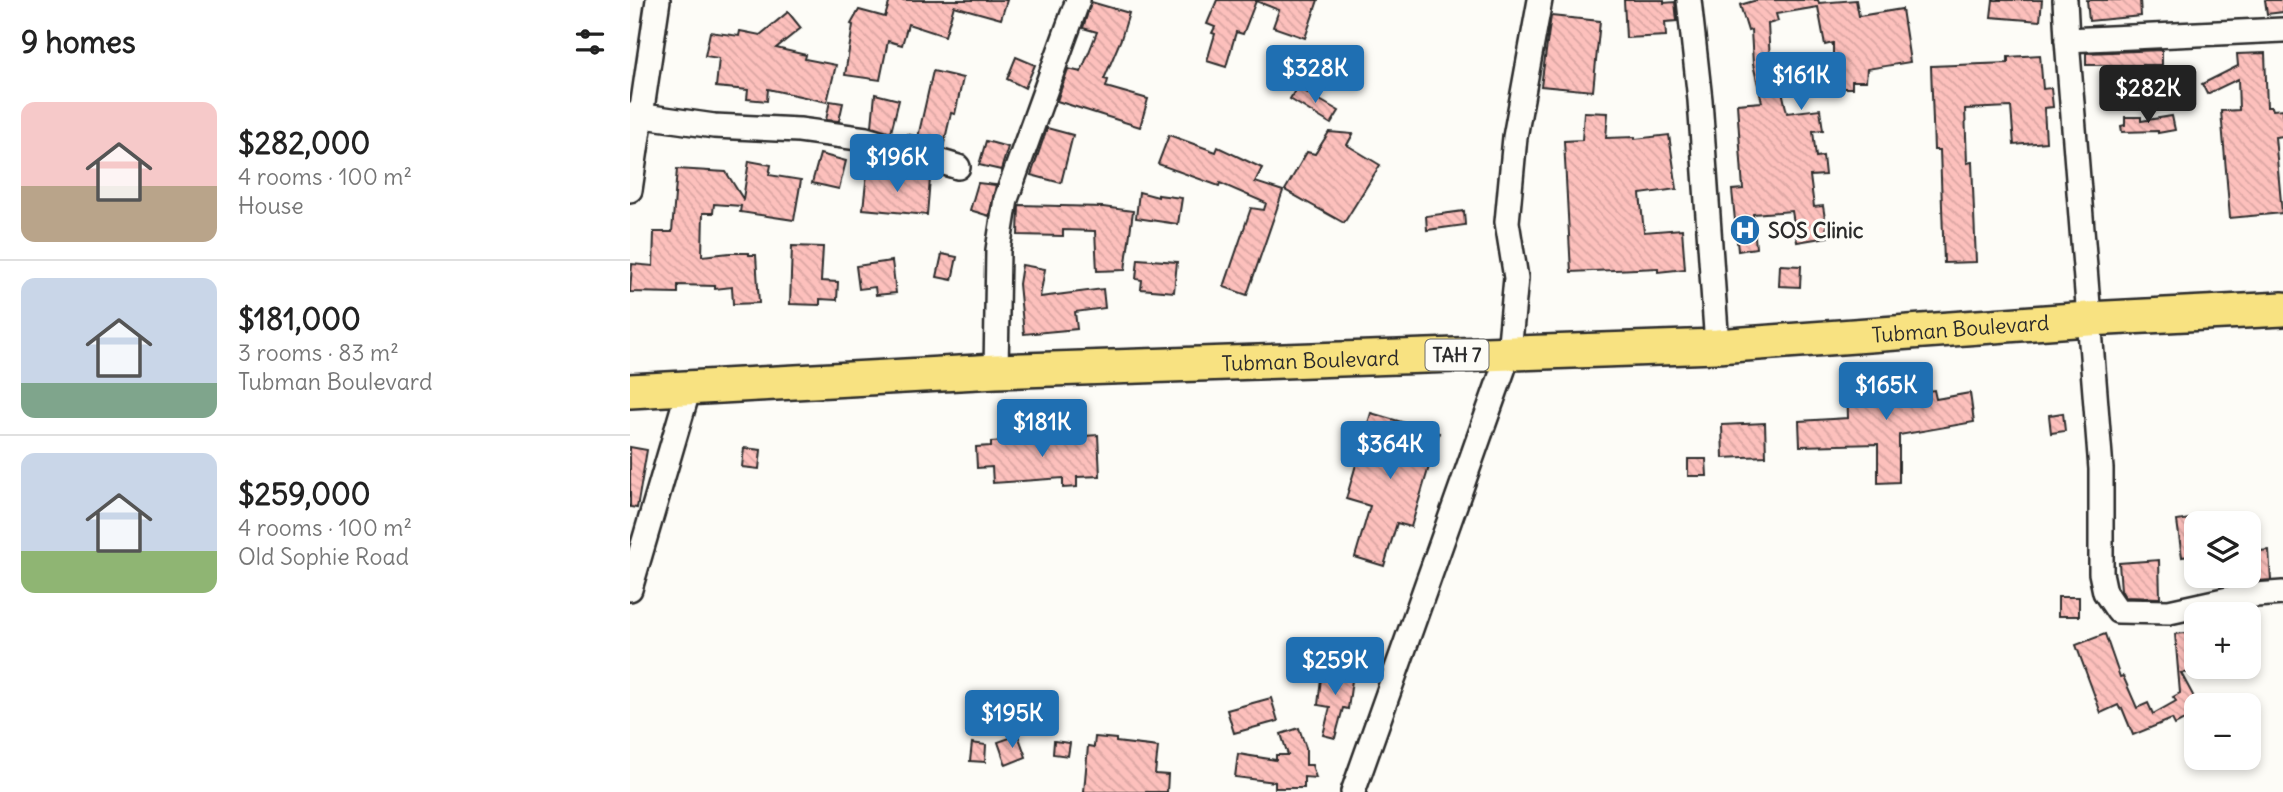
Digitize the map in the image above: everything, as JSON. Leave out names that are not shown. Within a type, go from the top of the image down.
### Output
[{"type":"highway","name":"Tubman Boulevard","points":[[630,391],[996,371],[1717,346],[2088,319],[2283,309]]},
{"type":"street","points":[[630,190],[635,114],[658,0]]},
{"type":"street","points":[[996,371],[998,250],[1006,199],[1078,0]]},
{"type":"street","points":[[1353,792],[1509,353],[1516,278],[1507,222],[1515,137],[1539,0]]},
{"type":"street","points":[[1689,0],[1700,100],[1717,346]]},
{"type":"street","points":[[2065,0],[2101,469],[2101,573],[2105,592],[2118,611],[2169,612],[2242,596],[2283,593]]},
{"type":"street","points":[[2067,40],[2283,30]]},
{"type":"street","points":[[635,114],[714,126],[799,130],[866,139],[958,167]]},
{"type":"street","points":[[630,589],[689,388]]},
{"type":"building","points":[[890,0],[1007,0],[1001,19],[954,6],[945,36],[908,24],[902,45],[888,41],[880,80],[845,75],[853,25],[851,24],[859,10],[885,17]]},
{"type":"building","points":[[1217,0],[1318,0],[1305,38],[1273,27],[1279,10],[1256,1],[1243,34],[1236,32],[1226,67],[1207,61],[1215,27],[1207,24]]},
{"type":"building","points":[[1624,0],[1675,2],[1677,21],[1665,22],[1666,36],[1626,38]]},
{"type":"building","points":[[1757,0],[1818,0],[1819,3],[1856,0],[1859,16],[1902,9],[1910,62],[1867,69],[1866,81],[1852,81],[1852,88],[1833,88],[1833,43],[1825,45],[1818,7],[1776,14],[1778,21],[1768,24],[1770,61],[1775,60],[1787,113],[1820,109],[1823,130],[1813,131],[1816,157],[1823,156],[1825,175],[1810,176],[1814,207],[1823,206],[1828,237],[1797,242],[1792,211],[1753,214],[1756,248],[1738,251],[1732,190],[1743,189],[1737,104],[1762,102],[1753,64],[1751,30],[1748,31],[1740,5]]},
{"type":"building","points":[[1993,0],[2042,0],[2040,21],[1991,17]]},
{"type":"building","points":[[2087,0],[2140,0],[2141,16],[2089,21]]},
{"type":"building","points":[[2265,0],[2283,0],[2283,12],[2267,14]]},
{"type":"building","points":[[1091,2],[1129,13],[1104,79],[1108,80],[1106,87],[1148,99],[1140,127],[1057,101],[1068,69],[1081,72],[1097,32],[1083,28]]},
{"type":"building","points":[[788,12],[801,28],[776,48],[806,55],[805,59],[836,65],[827,102],[768,89],[767,101],[747,99],[748,90],[716,87],[719,58],[705,56],[710,32],[739,36],[740,31],[760,35]]},
{"type":"building","points":[[1551,16],[1600,21],[1593,91],[1541,86]]},
{"type":"building","points":[[2162,50],[2162,65],[2086,65],[2086,53]]},
{"type":"building","points":[[2265,53],[2267,107],[2272,107],[2273,110],[2283,109],[2283,136],[2275,137],[2282,213],[2230,218],[2221,111],[2239,110],[2238,79],[2207,94],[2202,84],[2238,66],[2237,54]]},
{"type":"building","points":[[2040,55],[2043,89],[2051,88],[2053,107],[2044,108],[2046,142],[2014,145],[2011,107],[1965,109],[1967,163],[1972,162],[1976,262],[1944,263],[1940,150],[1934,150],[1931,66],[2008,63],[2008,57]]},
{"type":"building","points":[[1016,57],[1035,65],[1025,88],[1007,79]]},
{"type":"building","points":[[933,71],[963,78],[955,114],[951,113],[943,148],[907,137],[907,134],[918,137]]},
{"type":"building","points":[[1297,87],[1339,111],[1331,124],[1290,99]]},
{"type":"building","points":[[875,94],[899,100],[891,132],[872,126]]},
{"type":"building","points":[[830,101],[843,103],[839,121],[826,120]]},
{"type":"building","points":[[1584,112],[1608,113],[1606,138],[1635,139],[1669,135],[1677,189],[1640,194],[1644,232],[1682,229],[1685,269],[1658,272],[1658,268],[1571,272],[1564,141],[1582,140]]},
{"type":"building","points":[[2172,116],[2175,130],[2158,133],[2122,132],[2121,126],[2125,125],[2125,117],[2141,117],[2141,121]]},
{"type":"building","points":[[1047,128],[1073,135],[1061,183],[1031,175]]},
{"type":"building","points":[[1329,132],[1353,134],[1347,145],[1380,165],[1344,223],[1285,190],[1307,152],[1315,154]]},
{"type":"building","points":[[1169,135],[1216,152],[1218,147],[1262,168],[1255,182],[1283,191],[1247,295],[1224,287],[1251,208],[1264,210],[1266,203],[1220,183],[1219,186],[1158,164]]},
{"type":"building","points":[[986,141],[1008,147],[1001,170],[979,165]]},
{"type":"building","points":[[820,154],[846,161],[839,189],[812,183]]},
{"type":"building","points":[[749,161],[771,165],[769,175],[801,180],[794,220],[740,212],[741,206],[714,204],[713,213],[703,213],[702,256],[730,253],[756,255],[759,303],[733,304],[732,287],[715,289],[715,286],[678,285],[678,293],[630,292],[632,264],[653,266],[654,232],[672,232],[677,169],[726,172],[743,199]]},
{"type":"building","points":[[867,173],[930,179],[927,215],[863,209]]},
{"type":"building","points":[[978,183],[996,185],[989,216],[970,210]]},
{"type":"building","points":[[1139,192],[1158,197],[1182,198],[1178,224],[1136,218]]},
{"type":"building","points":[[1019,205],[1103,207],[1133,211],[1125,270],[1097,271],[1095,231],[1063,230],[1063,236],[1018,235]]},
{"type":"building","points":[[1464,211],[1465,225],[1427,230],[1426,216]]},
{"type":"building","points":[[792,246],[823,247],[821,281],[838,282],[837,300],[820,299],[820,305],[790,304]]},
{"type":"building","points":[[942,254],[957,257],[952,280],[937,277]]},
{"type":"building","points":[[1138,259],[1177,262],[1174,292],[1141,289],[1142,280],[1136,279]]},
{"type":"building","points":[[892,261],[896,293],[876,295],[875,287],[859,289],[856,266]]},
{"type":"building","points":[[1022,265],[1045,269],[1040,297],[1103,289],[1105,308],[1075,312],[1077,329],[1024,334],[1019,284]]},
{"type":"building","points":[[1780,265],[1801,266],[1800,287],[1779,286]]},
{"type":"building","points":[[1869,381],[1869,393],[1897,395],[1934,390],[1936,399],[1970,393],[1974,422],[1899,435],[1899,482],[1878,483],[1878,444],[1800,446],[1799,421],[1848,418],[1847,382]]},
{"type":"building","points":[[1371,413],[1439,433],[1411,527],[1397,523],[1384,566],[1355,557],[1370,506],[1346,499]]},
{"type":"building","points":[[2063,413],[2065,431],[2051,433],[2049,415]]},
{"type":"building","points":[[1765,423],[1766,456],[1723,458],[1722,425]]},
{"type":"building","points":[[1098,435],[1100,476],[1077,477],[1077,487],[1063,488],[1063,478],[993,483],[992,467],[977,468],[976,447],[991,446],[991,442]]},
{"type":"building","points":[[630,447],[647,450],[637,508],[630,507]]},
{"type":"building","points":[[744,448],[761,450],[759,469],[742,467]]},
{"type":"building","points":[[1688,459],[1706,459],[1707,476],[1688,476]]},
{"type":"building","points":[[2184,520],[2184,557],[2182,557],[2177,521]]},
{"type":"building","points":[[2269,550],[2271,580],[2261,581],[2261,551]]},
{"type":"building","points":[[2159,560],[2160,598],[2125,597],[2121,590],[2119,563]]},
{"type":"building","points":[[2058,597],[2079,597],[2079,616],[2058,616]]},
{"type":"building","points":[[2184,633],[2184,673],[2181,673],[2192,693],[2184,693],[2184,720],[2175,725],[2172,719],[2133,735],[2122,708],[2118,705],[2101,713],[2076,645],[2105,634],[2120,677],[2123,676],[2137,708],[2148,703],[2153,714],[2176,701],[2173,697],[2180,693],[2175,634]]},
{"type":"building","points":[[1322,669],[1353,673],[1348,709],[1343,708],[1335,738],[1323,735],[1330,707],[1318,705]]},
{"type":"building","points":[[1271,698],[1278,721],[1234,733],[1227,710]]},
{"type":"building","points":[[1299,728],[1306,748],[1306,765],[1312,765],[1316,778],[1304,777],[1304,788],[1275,788],[1275,782],[1235,777],[1238,754],[1276,760],[1276,755],[1288,755],[1281,734]]},
{"type":"building","points":[[1018,735],[1026,757],[1006,765],[998,742]]},
{"type":"building","points":[[1095,737],[1158,747],[1155,774],[1168,775],[1167,792],[1084,792],[1088,746],[1094,747]]},
{"type":"building","points":[[1054,741],[1070,743],[1068,756],[1053,754]]},
{"type":"building","points":[[972,743],[986,745],[985,762],[970,761]]},
{"type":"place","name":"SOS Clinic","points":[[1745,230]]}]
